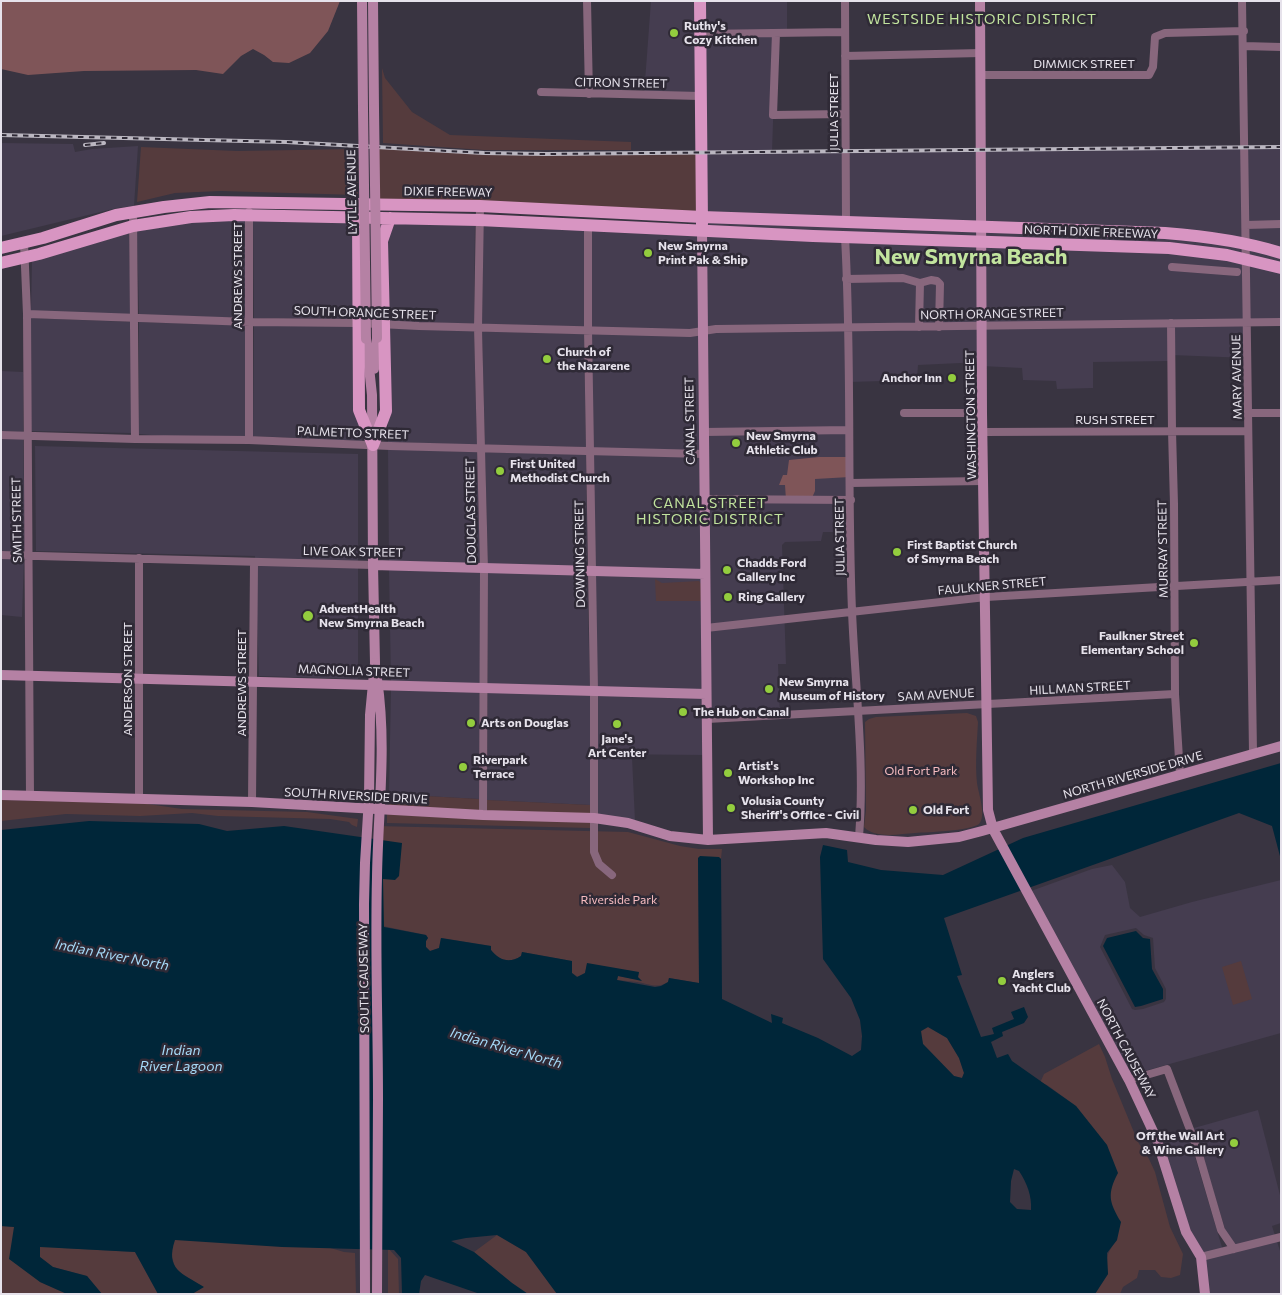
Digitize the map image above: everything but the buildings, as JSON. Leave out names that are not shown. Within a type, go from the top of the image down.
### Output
[{"type":"main road","name":"LYTLE AVENUE","points":[[362,1],[369,109],[378,338],[372,382]]},
{"type":"main road","name":"LYTLE AVENUE","points":[[373,565],[372,382],[366,339],[369,109],[374,1]]},
{"type":"main road","name":"CANAL STREET","points":[[700,1],[708,840]]},
{"type":"main road","name":"WASHINGTON STREET","points":[[980,1],[982,413],[986,704],[988,810],[992,829]]},
{"type":"main road","name":"DIXIE FREEWAY","points":[[1,248],[103,219],[133,212],[193,203],[376,218],[479,220],[898,239]]},
{"type":"main road","name":"DIXIE FREEWAY","points":[[1,263],[25,258],[133,226],[249,208],[365,204],[480,206],[893,225]]},
{"type":"main road","points":[[365,204],[376,218],[380,227],[382,241],[386,411],[373,445],[359,410],[358,217],[360,210],[365,204]]},
{"type":"main road","points":[[382,241],[390,218]]},
{"type":"main road","points":[[813,236],[837,229],[846,223]]},
{"type":"main road","name":"NORTH DIXIE FREEWAY","points":[[893,225],[1165,233],[1206,236],[1246,243],[1281,253]]},
{"type":"main road","points":[[845,237],[855,230],[893,225]]},
{"type":"main road","name":"NORTH DIXIE FREEWAY","points":[[898,239],[1169,248],[1209,252],[1281,268]]},
{"type":"main road","name":"LIVE OAK STREET","points":[[373,565],[705,574]]},
{"type":"main road","name":"SOUTH CAUSEWAY","points":[[373,565],[375,663],[382,714],[376,906],[378,1026],[377,1294]]},
{"type":"main road","name":"SOUTH CAUSEWAY","points":[[365,1294],[364,888],[369,798],[370,715],[375,663]]},
{"type":"main road","name":"MAGNOLIA STREET","points":[[1,675],[706,694]]},
{"type":"main road","name":"NORTH RIVERSIDE DRIVE","points":[[859,837],[891,842],[908,842],[959,837],[1180,775],[1253,752],[1281,746]]},
{"type":"main road","name":"SOUTH RIVERSIDE DRIVE","points":[[1,795],[252,802],[483,815],[594,818],[628,823],[670,836],[708,840]]},
{"type":"main road","name":"NORTH CAUSEWAY","points":[[992,829],[1129,1080],[1156,1140],[1186,1232],[1202,1257],[1205,1294]]},
{"type":"main road","points":[[708,840],[826,833],[859,837]]},
{"type":"street","points":[[587,1],[589,94]]},
{"type":"street","name":"JULIA STREET","points":[[845,1],[844,114],[846,223]]},
{"type":"street","name":"MARY AVENUE","points":[[1242,1],[1244,31],[1253,752]]},
{"type":"street","name":"DIMMICK STREET","points":[[981,76],[1149,75],[1152,67],[1155,37],[1165,33],[1244,31]]},
{"type":"street","points":[[700,34],[845,32]]},
{"type":"street","points":[[776,33],[773,116],[844,114]]},
{"type":"street","points":[[1244,46],[1281,47]]},
{"type":"street","points":[[845,56],[981,53]]},
{"type":"street","name":"CITRON STREET","points":[[541,92],[700,96]]},
{"type":"street","name":"DOUGLAS STREET","points":[[480,206],[478,328],[484,568],[483,815]]},
{"type":"street","name":"ANDREWS STREET","points":[[249,208],[249,440]]},
{"type":"street","points":[[133,212],[135,439]]},
{"type":"street","points":[[1246,225],[1281,224]]},
{"type":"street","name":"DOWNING STREET","points":[[588,226],[594,690],[594,852],[599,864],[612,875]]},
{"type":"street","name":"JULIA STREET","points":[[845,237],[852,611],[861,809],[859,837]]},
{"type":"street","name":"SMITH STREET","points":[[24,243],[27,314],[30,796]]},
{"type":"street","points":[[1172,267],[1237,272]]},
{"type":"street","points":[[846,279],[903,278],[920,283],[931,280],[937,281],[940,284],[939,327]]},
{"type":"street","points":[[919,327],[920,283]]},
{"type":"street","name":"SOUTH ORANGE STREET","points":[[27,314],[588,331],[690,333],[703,330]]},
{"type":"street","name":"NORTH ORANGE STREET","points":[[703,330],[1281,322]]},
{"type":"street","name":"MURRAY STREET","points":[[1171,323],[1175,694],[1180,775]]},
{"type":"street","points":[[904,413],[982,413]]},
{"type":"street","points":[[1249,413],[1281,413]]},
{"type":"street","points":[[704,432],[849,430]]},
{"type":"street","name":"RUSH STREET","points":[[983,432],[1248,432]]},
{"type":"street","name":"PALMETTO STREET","points":[[1,435],[249,440],[704,454]]},
{"type":"street","points":[[850,483],[984,481]]},
{"type":"street","points":[[704,499],[851,500]]},
{"type":"street","name":"LIVE OAK STREET","points":[[1,555],[373,565]]},
{"type":"street","name":"ANDERSON STREET","points":[[139,558],[138,680],[140,799]]},
{"type":"street","name":"ANDREWS STREET","points":[[252,802],[254,563]]},
{"type":"street","name":"FAULKNER STREET","points":[[706,628],[986,597],[1281,580]]},
{"type":"street","name":"HILLMAN STREET","points":[[986,704],[1175,694]]},
{"type":"street","name":"SAM AVENUE","points":[[707,719],[986,704]]},
{"type":"street","points":[[1129,1080],[1167,1069],[1197,1148],[1221,1230],[1234,1249]]},
{"type":"street","points":[[1202,1257],[1281,1236]]},
{"type":"shaded area","points":[[1,1],[340,1],[328,31],[310,53],[289,63],[273,62],[253,49],[241,56],[223,74],[196,70],[84,71],[28,75],[1,69]]},
{"type":"shaded area","points":[[651,1],[787,1],[787,33],[776,33],[772,152],[1281,147],[1281,322],[1247,322],[1248,358],[1171,355],[1171,361],[1093,362],[1093,388],[1057,389],[1056,381],[1023,380],[1022,368],[982,366],[982,362],[918,365],[917,380],[849,382],[851,532],[823,532],[821,541],[785,542],[782,545],[786,664],[778,664],[780,715],[707,719],[707,755],[594,754],[588,226],[702,231],[700,96],[644,95]]},
{"type":"shaded area","points":[[1,143],[73,144],[75,152],[138,146],[134,206],[117,208],[1,236]]},
{"type":"shaded area","points":[[245,218],[246,318],[139,315],[137,229],[149,226]]},
{"type":"shaded area","points":[[253,219],[354,221],[355,319],[254,318]]},
{"type":"shaded area","points":[[393,222],[475,224],[474,324],[388,321],[386,244]]},
{"type":"shaded area","points":[[483,224],[584,229],[584,327],[482,324]]},
{"type":"shaded area","points":[[129,230],[131,315],[31,311],[32,260]]},
{"type":"shaded area","points":[[31,318],[131,322],[131,433],[31,431]]},
{"type":"shaded area","points":[[139,322],[246,325],[245,436],[163,436],[139,434]]},
{"type":"shaded area","points":[[254,326],[355,326],[362,441],[253,436]]},
{"type":"shaded area","points":[[388,328],[474,331],[477,445],[388,442]]},
{"type":"shaded area","points":[[482,331],[584,334],[586,447],[485,445]]},
{"type":"shaded area","points":[[1,371],[23,372],[23,432],[1,431]]},
{"type":"shaded area","points":[[1,439],[23,439],[25,552],[1,551]]},
{"type":"shaded area","name":"AdventHealth New Smyrna Beach","points":[[35,446],[358,454],[358,679],[259,676],[255,556],[36,551]]},
{"type":"shaded area","points":[[388,449],[477,452],[480,564],[389,562]]},
{"type":"shaded area","points":[[485,452],[586,454],[587,567],[488,565]]},
{"type":"shaded area","points":[[819,457],[850,457],[850,477],[815,479],[815,491],[811,500],[786,500],[785,485],[779,485],[783,475],[787,475],[789,460]]},
{"type":"shaded area","points":[[1,558],[24,559],[22,617],[1,615]]},
{"type":"shaded area","points":[[389,569],[480,572],[480,684],[391,681]]},
{"type":"shaded area","points":[[488,572],[587,574],[590,686],[488,684]]},
{"type":"shaded area","points":[[391,689],[480,691],[479,799],[389,794]]},
{"type":"shaded area","points":[[488,691],[590,694],[590,805],[487,800]]},
{"type":"shaded area","points":[[598,757],[632,757],[635,821],[598,815]]},
{"type":"shaded area","points":[[1112,865],[1125,882],[1130,908],[1140,917],[1281,880],[1281,1033],[1130,1075],[1031,891],[1092,869]],"holes":[[[1136,928],[1144,935],[1153,938],[1155,968],[1166,989],[1166,999],[1164,1002],[1135,1010],[1132,1009],[1100,947],[1105,935]]]},
{"type":"shaded area","points":[[1258,1110],[1281,1199],[1281,1223],[1272,1226],[1281,1254],[1281,1294],[1209,1294],[1160,1138],[1187,1130],[1224,1254],[1232,1252],[1194,1128]]},
{"type":"green space","points":[[382,68],[385,78],[412,112],[450,135],[631,142],[631,150],[484,150],[383,143]]},
{"type":"green space","points":[[375,146],[484,153],[701,153],[702,217],[377,205]]},
{"type":"green space","points":[[141,147],[237,151],[357,149],[358,195],[221,191],[175,193],[137,202]]},
{"type":"green space","points":[[655,579],[662,583],[699,581],[702,585],[703,601],[656,601]]},
{"type":"green space","name":"Old Fort Park","points":[[967,713],[976,716],[978,722],[976,775],[982,815],[979,824],[958,830],[895,835],[874,833],[864,827],[866,810],[865,722],[876,717]]},
{"type":"green space","points":[[389,794],[479,799],[479,812],[388,806]]},
{"type":"green space","points":[[1,800],[141,803],[182,809],[307,812],[358,819],[357,827],[349,822],[330,819],[218,816],[192,813],[140,816],[66,814],[1,821]]},
{"type":"green space","points":[[487,800],[590,805],[590,815],[487,812]]},
{"type":"green space","points":[[387,814],[590,822],[590,828],[387,823]]},
{"type":"green space","name":"Riverside Park","points":[[375,826],[628,832],[680,846],[699,849],[722,849],[721,859],[718,857],[698,858],[699,983],[669,978],[668,982],[657,986],[617,980],[618,976],[634,979],[638,977],[639,973],[587,964],[585,973],[578,977],[572,973],[572,961],[522,952],[521,956],[517,958],[504,960],[491,950],[491,946],[441,938],[439,948],[430,951],[426,947],[428,938],[426,935],[368,923]]},
{"type":"green space","points":[[1241,961],[1252,999],[1233,1005],[1222,967]]},
{"type":"green space","points":[[928,1027],[947,1038],[959,1058],[964,1073],[962,1078],[954,1076],[923,1044],[920,1032]]},
{"type":"green space","points":[[1099,1044],[1138,1142],[1155,1172],[1170,1227],[1183,1254],[1180,1275],[1171,1278],[1161,1277],[1155,1270],[1139,1270],[1137,1278],[1123,1287],[1120,1294],[1095,1294],[1108,1274],[1108,1256],[1117,1240],[1111,1206],[1107,1145],[1076,1106],[1047,1085],[1040,1083],[1044,1074]]},
{"type":"green space","points":[[1,1226],[14,1227],[40,1282],[67,1294],[1,1294]]},
{"type":"green space","points":[[183,1234],[324,1246],[355,1253],[356,1294],[192,1294],[203,1287],[176,1270],[171,1254],[165,1245]]},
{"type":"green space","points":[[497,1235],[526,1252],[557,1294],[528,1294],[474,1252]]},
{"type":"green space","points":[[55,1246],[135,1252],[158,1294],[102,1294],[87,1276],[53,1267],[40,1257],[40,1247]]},
{"type":"green space","points":[[388,1248],[398,1259],[399,1294],[388,1294]]},
{"type":"water","points":[[1281,763],[1281,860],[1272,826],[1239,813],[944,918],[962,975],[957,976],[981,1037],[994,1034],[992,1028],[1014,1019],[1011,1012],[1024,1007],[1028,1017],[1024,1023],[1002,1032],[1003,1036],[991,1042],[997,1058],[1008,1054],[1012,1061],[1076,1106],[1107,1145],[1118,1173],[1112,1187],[1111,1198],[1121,1222],[1117,1240],[1107,1253],[1108,1274],[1095,1294],[557,1294],[526,1252],[497,1235],[451,1241],[474,1252],[528,1294],[480,1294],[425,1275],[421,1281],[419,1294],[402,1294],[401,1258],[394,1250],[282,1247],[175,1240],[172,1250],[174,1264],[183,1274],[204,1287],[192,1294],[158,1294],[135,1252],[40,1247],[40,1257],[53,1267],[87,1276],[102,1294],[67,1294],[40,1282],[9,1259],[14,1227],[1,1226],[1,830],[89,821],[199,824],[227,831],[284,826],[402,843],[399,876],[395,880],[383,879],[384,927],[426,935],[428,938],[426,947],[430,951],[439,948],[441,938],[491,946],[491,950],[504,960],[517,958],[521,956],[522,952],[572,961],[572,973],[577,977],[585,973],[587,963],[639,972],[638,977],[642,981],[618,976],[617,980],[655,987],[668,982],[669,978],[699,983],[698,858],[700,856],[719,857],[721,859],[722,999],[772,1023],[771,1014],[783,1018],[782,1023],[818,1038],[852,1056],[861,1050],[860,1020],[851,998],[823,959],[820,857],[823,845],[847,850],[848,862],[881,870],[943,875],[1023,838]],"holes":[[[928,1027],[947,1038],[959,1058],[964,1073],[962,1078],[954,1076],[923,1044],[921,1031]],[[1014,1169],[1019,1171],[1027,1185],[1031,1200],[1031,1210],[1017,1209],[1010,1202],[1011,1181]]]},
{"type":"water","points":[[1136,931],[1143,938],[1150,939],[1152,969],[1163,989],[1163,999],[1135,1007],[1103,946],[1107,938]]},
{"type":"railway","points":[[1,135],[286,142],[484,153],[546,154],[1281,147]]},
{"type":"railway","points":[[85,145],[104,143]]},
{"type":"place","name":"Ruthy's Cozy Kitchen","points":[[674,33]]},
{"type":"place","name":"New Smyrna Print Pak & Ship","points":[[648,253]]},
{"type":"place","name":"Church of the Nazarene","points":[[547,359]]},
{"type":"place","name":"Anchor Inn","points":[[952,378]]},
{"type":"place","name":"New Smyrna Athletic Club","points":[[736,443]]},
{"type":"place","name":"First United Methodist Church","points":[[500,471]]},
{"type":"place","name":"First Baptist Church of Smyrna Beach","points":[[897,552]]},
{"type":"place","name":"Chadds Ford Gallery Inc","points":[[727,570]]},
{"type":"place","name":"Ring Gallery","points":[[728,597]]},
{"type":"place","name":"AdventHealth New Smyrna Beach","points":[[308,616]]},
{"type":"place","name":"Faulkner Street Elementary School","points":[[1194,643]]},
{"type":"place","name":"New Smyrna Museum of History","points":[[769,689]]},
{"type":"place","name":"The Hub on Canal","points":[[683,712]]},
{"type":"place","name":"Arts on Douglas","points":[[471,723]]},
{"type":"place","name":"Jane's Art Center","points":[[617,724]]},
{"type":"place","name":"Riverpark Terrace","points":[[463,767]]},
{"type":"place","name":"Artist's Workshop Inc","points":[[728,773]]},
{"type":"place","name":"Volusia County Sheriff's Office - Civil","points":[[731,808]]},
{"type":"place","name":"Old Fort","points":[[913,810]]},
{"type":"place","name":"Anglers Yacht Club","points":[[1002,981]]},
{"type":"place","name":"Off the Wall Art & Wine Gallery","points":[[1234,1143]]},
{"type":"district","name":"WESTSIDE HISTORIC DISTRICT","points":[[982,19]]},
{"type":"district","name":"New Smyrna Beach","points":[[971,257]]},
{"type":"district","name":"CANAL STREET HISTORIC DISTRICT","points":[[710,512]]},
{"type":"water label","name":"Indian River North","points":[[112,955]]},
{"type":"water label","name":"Indian River North","points":[[506,1048]]},
{"type":"water label","name":"Indian River Lagoon","points":[[181,1058]]}]
